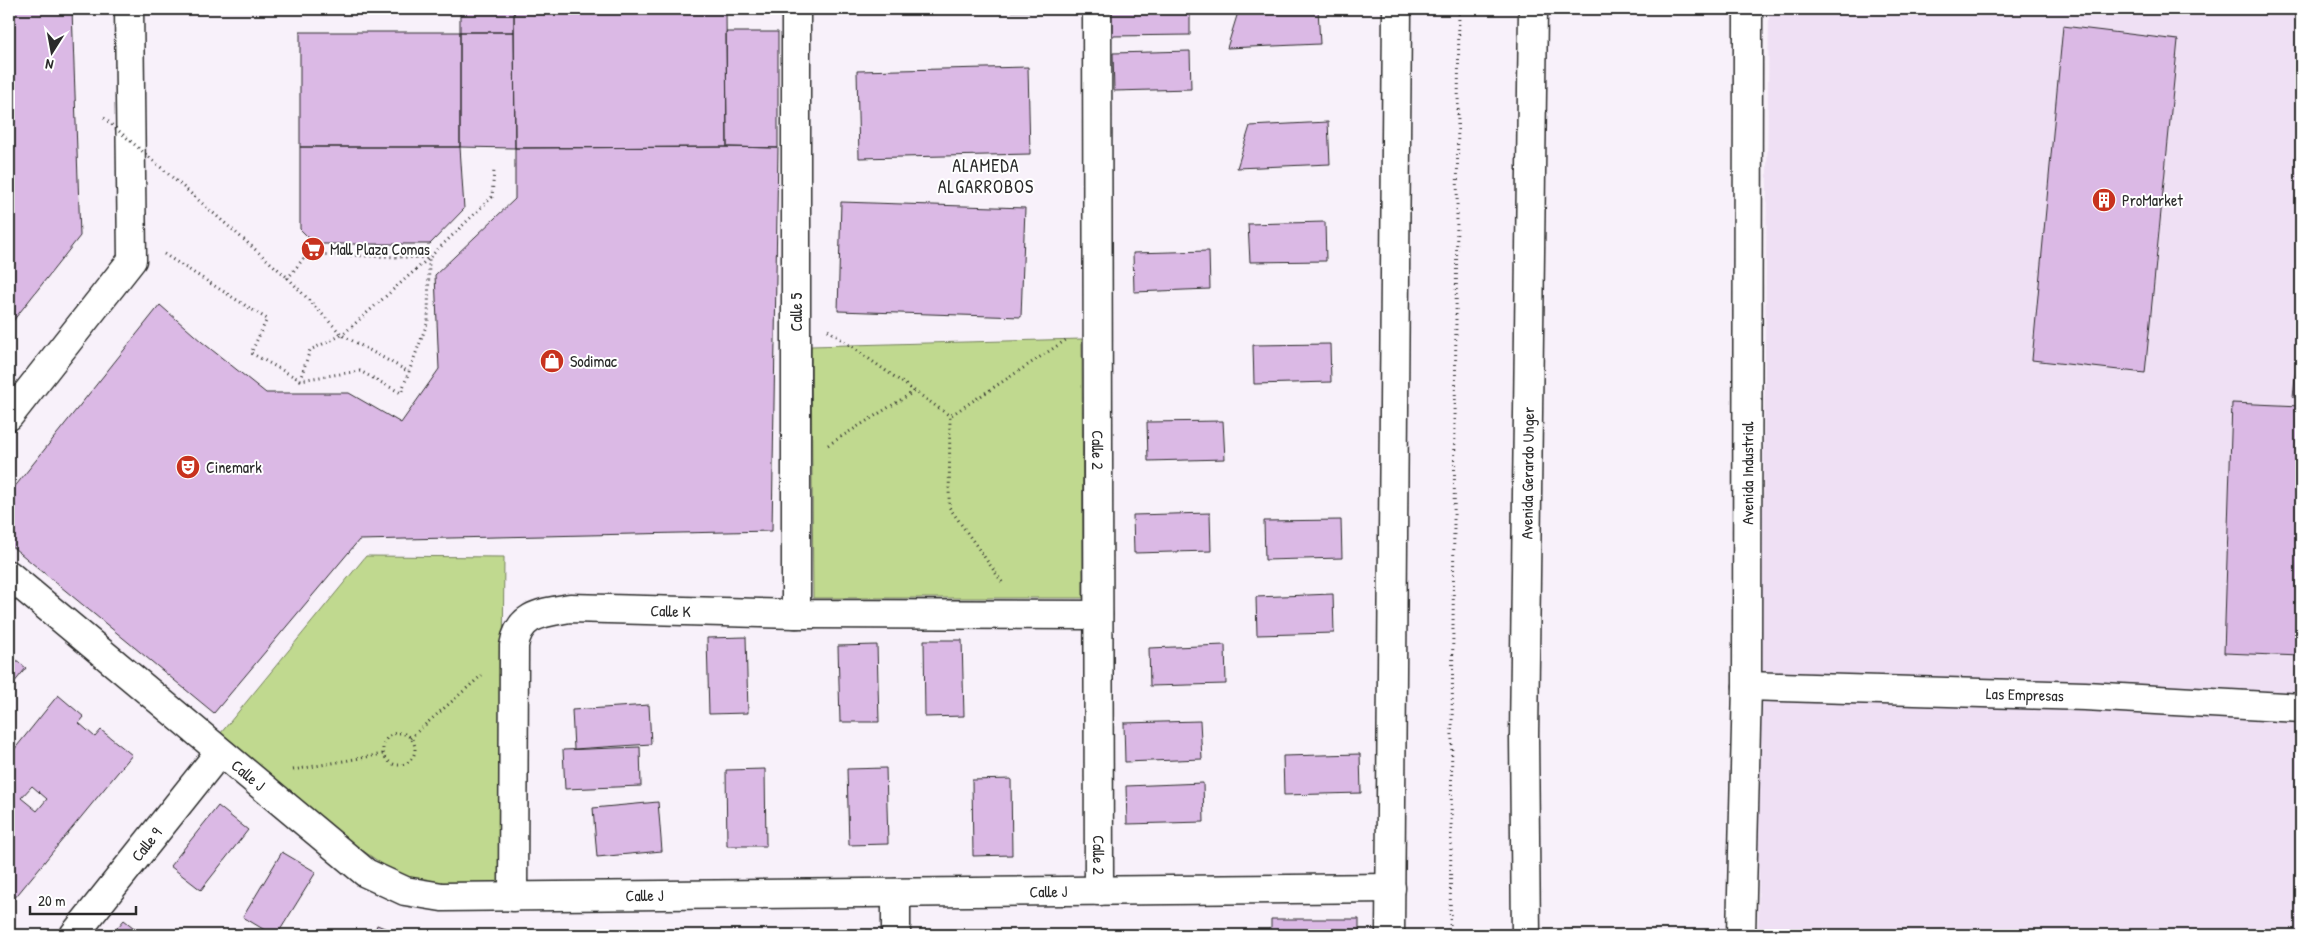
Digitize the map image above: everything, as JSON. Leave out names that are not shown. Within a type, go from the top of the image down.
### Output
[{"type":"street","points":[[9,416],[132,260],[129,9]]},
{"type":"street","name":"Calle 5","points":[[796,9],[796,614]]},
{"type":"street","name":"Calle 2","points":[[1097,9],[1099,891]]},
{"type":"street","points":[[1390,935],[1397,9]]},
{"type":"street","name":"Avenida Gerardo Unger","points":[[1526,935],[1524,737],[1533,9]]},
{"type":"street","name":"Avenida Industrial","points":[[1741,935],[1746,686],[1748,9]]},
{"type":"street","name":"Calle J","points":[[9,576],[219,753],[366,873],[405,891],[442,898],[1391,888]]},
{"type":"street","name":"Calle K","points":[[514,896],[514,646],[516,632],[527,620],[540,613],[570,608],[796,614],[1098,615]]},
{"type":"street","name":"Las Empresas","points":[[1746,686],[2085,696],[2301,708]]},
{"type":"street","name":"Calle 9","points":[[74,935],[219,753]]},
{"type":"street","points":[[896,893],[896,935]]},
{"type":"path","points":[[1450,935],[1459,9]]},
{"type":"path","points":[[104,118],[288,278],[342,335],[409,372]]},
{"type":"path","points":[[300,380],[310,350],[342,335],[429,258],[492,197],[494,170]]},
{"type":"path","points":[[132,233],[268,319],[251,353],[300,380],[360,371],[401,393],[428,321],[429,258]]},
{"type":"path","points":[[288,278],[307,254],[429,258]]},
{"type":"path","points":[[796,308],[950,416]]},
{"type":"path","points":[[950,416],[1098,319]]},
{"type":"path","points":[[796,464],[915,392]]},
{"type":"path","points":[[950,416],[949,507],[1025,614]]},
{"type":"path","points":[[410,738],[514,646]]},
{"type":"path","points":[[401,733],[414,742],[415,753],[409,762],[399,766],[393,765],[383,754],[383,743],[391,735],[401,733]]},
{"type":"path","points":[[251,778],[383,754]]},
{"type":"shaded area","points":[[1769,9],[2301,9],[2301,935],[1758,935]]},
{"type":"green space","points":[[1082,339],[1083,598],[813,598],[811,346]]},
{"type":"green space","points":[[366,556],[504,557],[501,883],[445,886],[407,881],[305,811],[216,739]]},
{"type":"building","points":[[9,9],[72,9],[80,236],[9,326]]},
{"type":"building","points":[[460,9],[514,9],[514,32],[460,32]]},
{"type":"building","points":[[514,9],[726,9],[727,147],[515,148]]},
{"type":"building","points":[[859,9],[1031,9],[1031,11],[859,13]]},
{"type":"building","points":[[1112,9],[1190,9],[1190,35],[1112,36]]},
{"type":"building","points":[[1239,9],[1318,9],[1320,44],[1227,48]]},
{"type":"building","name":"ProMarket","points":[[2063,26],[2178,40],[2145,373],[2032,360]]},
{"type":"building","points":[[300,32],[460,32],[460,147],[300,147]]},
{"type":"building","points":[[460,32],[514,32],[515,148],[460,147]]},
{"type":"building","points":[[726,32],[778,32],[778,148],[727,147]]},
{"type":"building","points":[[1190,51],[1191,89],[1114,91],[1113,53]]},
{"type":"building","points":[[1028,67],[1030,154],[859,158],[857,71]]},
{"type":"building","points":[[1328,122],[1330,164],[1237,168],[1250,126]]},
{"type":"building","points":[[300,147],[460,147],[464,209],[430,244],[320,244],[308,237],[300,229]]},
{"type":"building","points":[[515,148],[778,148],[772,531],[359,540],[214,713],[9,544],[9,494],[160,305],[202,342],[266,393],[349,393],[401,423],[439,369],[435,275],[515,199]]},
{"type":"building","points":[[841,202],[1025,208],[1021,317],[838,311]]},
{"type":"building","points":[[1325,222],[1326,261],[1250,262],[1248,224]]},
{"type":"building","points":[[1209,251],[1210,289],[1134,292],[1133,253]]},
{"type":"building","points":[[2301,318],[2301,398],[2293,397]]},
{"type":"building","points":[[1330,344],[1331,382],[1254,384],[1253,345]]},
{"type":"building","points":[[2232,403],[2301,406],[2301,656],[2224,653]]},
{"type":"building","points":[[1223,421],[1225,459],[1148,461],[1147,422]]},
{"type":"building","points":[[1210,513],[1211,551],[1134,553],[1133,515]]},
{"type":"building","points":[[1341,520],[1342,558],[1265,560],[1264,521]]},
{"type":"building","points":[[1333,594],[1334,633],[1257,635],[1256,597]]},
{"type":"building","points":[[746,637],[748,713],[709,714],[707,638]]},
{"type":"building","points":[[924,640],[962,640],[964,716],[925,717]]},
{"type":"building","points":[[877,645],[879,722],[840,722],[838,646]]},
{"type":"building","points":[[1225,645],[1226,684],[1150,686],[1149,648]]},
{"type":"building","points":[[9,654],[26,668],[9,689]]},
{"type":"building","points":[[58,695],[84,717],[79,723],[95,737],[101,730],[132,755],[9,905],[9,756]],"holes":[[[32,786],[47,799],[37,811],[21,798]]]},
{"type":"building","points":[[649,705],[651,744],[574,749],[572,710]]},
{"type":"building","points":[[1200,721],[1202,759],[1125,762],[1124,723]]},
{"type":"building","points":[[640,747],[641,786],[565,789],[563,750]]},
{"type":"building","points":[[1360,754],[1361,793],[1284,795],[1283,756]]},
{"type":"building","points":[[886,768],[888,844],[849,845],[847,769]]},
{"type":"building","points":[[765,769],[766,846],[727,846],[726,770]]},
{"type":"building","points":[[1011,779],[1012,855],[973,856],[972,780]]},
{"type":"building","points":[[1203,783],[1204,822],[1127,824],[1126,786]]},
{"type":"building","points":[[658,802],[662,851],[597,857],[593,808]]},
{"type":"building","points":[[218,806],[248,830],[201,890],[170,866]]},
{"type":"building","points":[[282,852],[316,872],[277,935],[273,935],[243,917]]},
{"type":"building","points":[[1271,919],[1359,919],[1359,935],[1271,935]]},
{"type":"building","points":[[124,920],[143,935],[111,935]]},
{"type":"building","points":[[377,925],[402,935],[373,935]]},
{"type":"building","points":[[1036,931],[1075,932],[1075,935],[1036,935]]},
{"type":"place","name":"ProMarket","points":[[2104,200]]},
{"type":"place","name":"Mall Plaza Comas","points":[[313,249]]},
{"type":"place","name":"Sodimac","points":[[552,361]]},
{"type":"place","name":"Cinemark","points":[[188,467]]},
{"type":"district","name":"ALAMEDA ALGARROBOS","points":[[986,176]]}]
